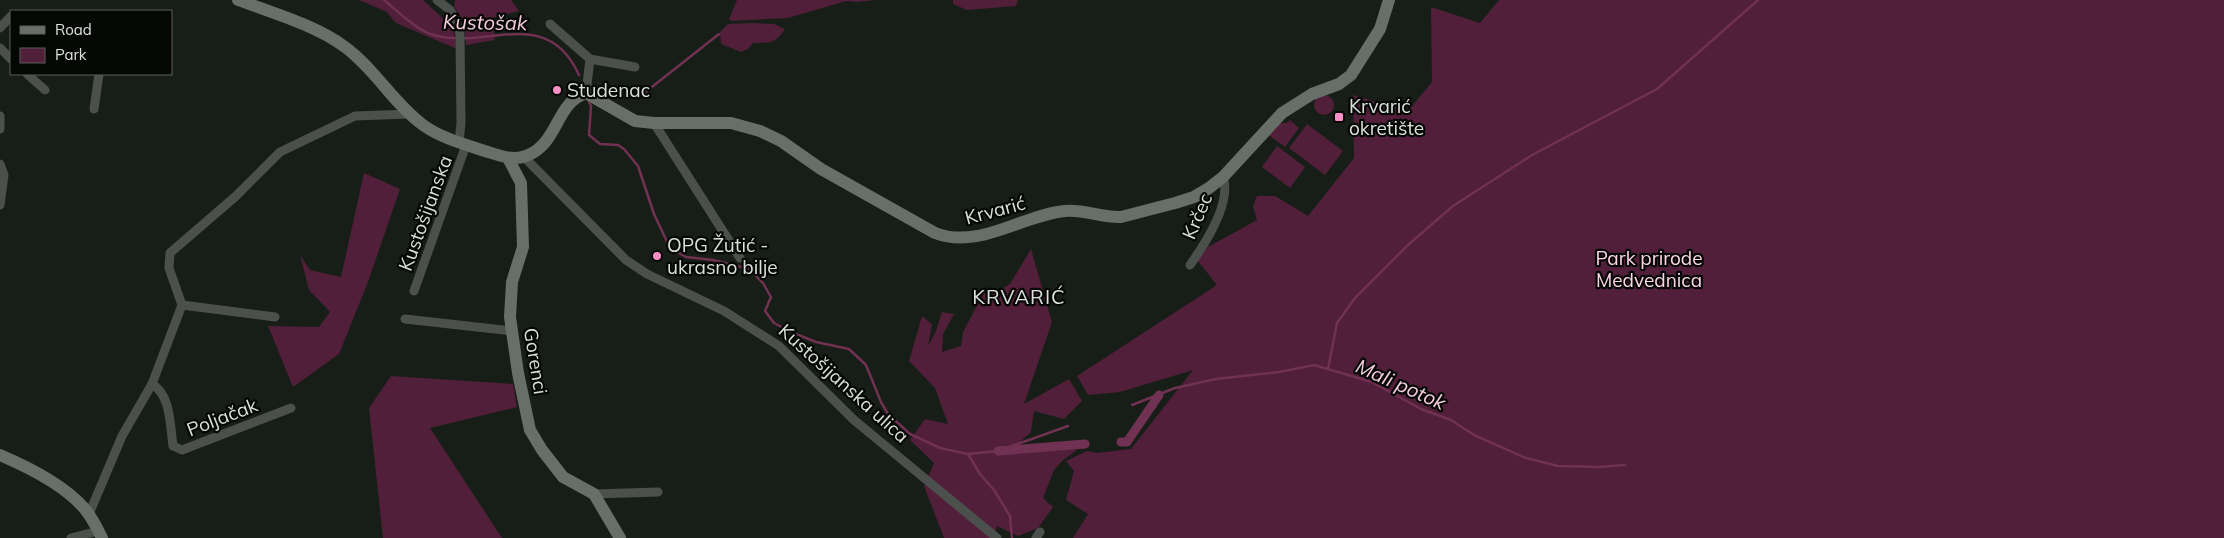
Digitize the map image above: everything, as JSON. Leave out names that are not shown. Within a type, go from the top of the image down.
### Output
[{"type":"street","points":[[238,0],[286,18],[337,41],[363,63],[410,114],[432,130],[462,143],[508,158],[524,157],[545,144],[573,98],[586,93],[590,59]]},
{"type":"street","name":"Kustošijanska","points":[[414,291],[462,143],[460,34],[456,20],[450,10],[437,0]]},
{"type":"street","name":"Krvarić","points":[[586,93],[635,121],[654,123],[730,123],[760,130],[781,141],[821,169],[946,237],[959,238],[980,235],[1066,211],[1122,217],[1194,197],[1223,177],[1282,113],[1312,94],[1340,84],[1351,75],[1380,29],[1388,0]]},
{"type":"street","points":[[0,28],[10,17]]},
{"type":"street","points":[[550,24],[590,59],[635,67]]},
{"type":"street","points":[[0,48],[10,58]]},
{"type":"street","points":[[28,75],[45,90]]},
{"type":"street","points":[[94,109],[100,75]]},
{"type":"street","points":[[89,514],[122,436],[152,384],[182,305],[168,268],[170,253],[236,196],[280,152],[355,116],[410,114]]},
{"type":"street","points":[[0,116],[0,129]]},
{"type":"street","points":[[654,123],[740,258]]},
{"type":"street","name":"Kustošijanska ulica","points":[[524,157],[626,260],[647,274],[724,311],[780,346],[854,420],[996,538]]},
{"type":"street","name":"Gorenci","points":[[508,158],[521,183],[523,247],[511,290],[512,330],[530,430],[546,456],[563,477],[594,494]]},
{"type":"street","points":[[0,164],[4,175],[0,205]]},
{"type":"street","name":"Krčec","points":[[1190,265],[1206,242],[1218,215],[1226,184],[1223,177]]},
{"type":"street","points":[[182,305],[275,317]]},
{"type":"street","points":[[405,320],[512,330]]},
{"type":"street","name":"Poljačak","points":[[152,384],[160,389],[166,402],[173,446],[182,450],[290,408]]},
{"type":"street","points":[[0,455],[26,466],[46,478],[77,501],[89,514],[100,534],[72,538]]},
{"type":"street","points":[[620,538],[594,494],[658,492]]},
{"type":"green space","points":[[359,0],[423,0],[453,28],[457,49],[396,23],[387,12]]},
{"type":"green space","points":[[455,0],[511,0],[519,11],[492,18],[495,40],[466,45],[464,21],[454,7]]},
{"type":"green space","points":[[737,0],[876,0],[846,1],[788,18],[731,21],[729,19]]},
{"type":"green space","points":[[953,0],[1018,0],[1016,6],[967,10],[953,4]]},
{"type":"green space","name":"Park prirode Medvednica","points":[[1499,0],[2224,0],[2224,538],[1073,538],[1088,514],[1066,500],[1074,471],[1066,461],[1087,451],[1097,453],[1131,449],[1193,370],[1120,392],[1088,395],[1077,376],[1217,285],[1197,260],[1208,247],[1257,220],[1253,207],[1257,196],[1275,196],[1308,216],[1354,158],[1353,95],[1408,111],[1432,82],[1431,7],[1480,23]]},
{"type":"green space","points":[[728,24],[774,24],[785,29],[775,40],[753,43],[748,49],[741,52],[721,44],[720,32]]},
{"type":"green space","points":[[1320,95],[1328,95],[1334,101],[1334,109],[1328,115],[1320,115],[1314,109],[1314,101]]},
{"type":"green space","points":[[1290,120],[1299,128],[1285,147],[1267,134],[1280,123],[1287,123]]},
{"type":"green space","points":[[1307,124],[1343,151],[1325,175],[1289,148]]},
{"type":"green space","points":[[1277,146],[1305,167],[1290,188],[1262,167]]},
{"type":"green space","points":[[364,173],[400,189],[368,282],[339,354],[293,387],[268,326],[319,327],[330,312],[309,290],[300,255],[310,270],[341,277]]},
{"type":"green space","points":[[1031,249],[1052,322],[1024,404],[1069,379],[1082,401],[1064,419],[1034,411],[1031,432],[1019,443],[1023,453],[1070,448],[1077,450],[1062,461],[1054,470],[1043,498],[1053,507],[1038,528],[1018,536],[997,526],[993,538],[944,538],[924,486],[934,463],[910,440],[925,419],[948,424],[935,388],[909,361],[922,316],[932,324],[928,346],[936,331],[942,312],[954,314],[943,334],[942,352],[961,346],[963,332],[986,289],[992,294],[1010,284]]},
{"type":"green space","points":[[391,376],[513,384],[517,407],[430,428],[502,538],[383,538],[369,408]]},
{"type":"waterway","name":"Kustošak","points":[[384,0],[416,26],[437,36],[457,38],[516,34],[534,36],[551,41],[566,54],[579,75]]},
{"type":"waterway","points":[[1328,369],[1337,323],[1355,298],[1408,245],[1453,206],[1532,155],[1657,89],[1758,0]]},
{"type":"waterway","points":[[643,94],[719,34]]},
{"type":"waterway","name":"Kustošak","points":[[589,102],[591,106],[589,135],[600,144],[618,145],[624,149],[638,166],[654,214],[670,248],[686,257],[713,260],[749,269],[763,283],[771,297],[765,311],[774,323],[816,342],[849,349],[866,365],[888,414],[910,434],[940,448],[968,454],[1010,516],[1012,538]]},
{"type":"waterway","name":"Mali potok","points":[[1132,405],[1175,388],[1216,379],[1279,372],[1314,365],[1372,382],[1421,409],[1451,420],[1474,435],[1526,458],[1558,466],[1599,467],[1625,465]]},
{"type":"waterway","points":[[1121,442],[1127,442],[1159,395]]},
{"type":"waterway","name":"Mali potok","points":[[968,454],[998,451],[1068,426]]},
{"type":"waterway","points":[[998,451],[1085,444]]},
{"type":"place","name":"Studenac","points":[[557,90]]},
{"type":"place","name":"Krvarić okretište","points":[[1339,117]]},
{"type":"place","name":"OPG Žutić - ukrasno bilje","points":[[657,256]]},
{"type":"district","name":"KRVARIĆ","points":[[1019,296]]}]
